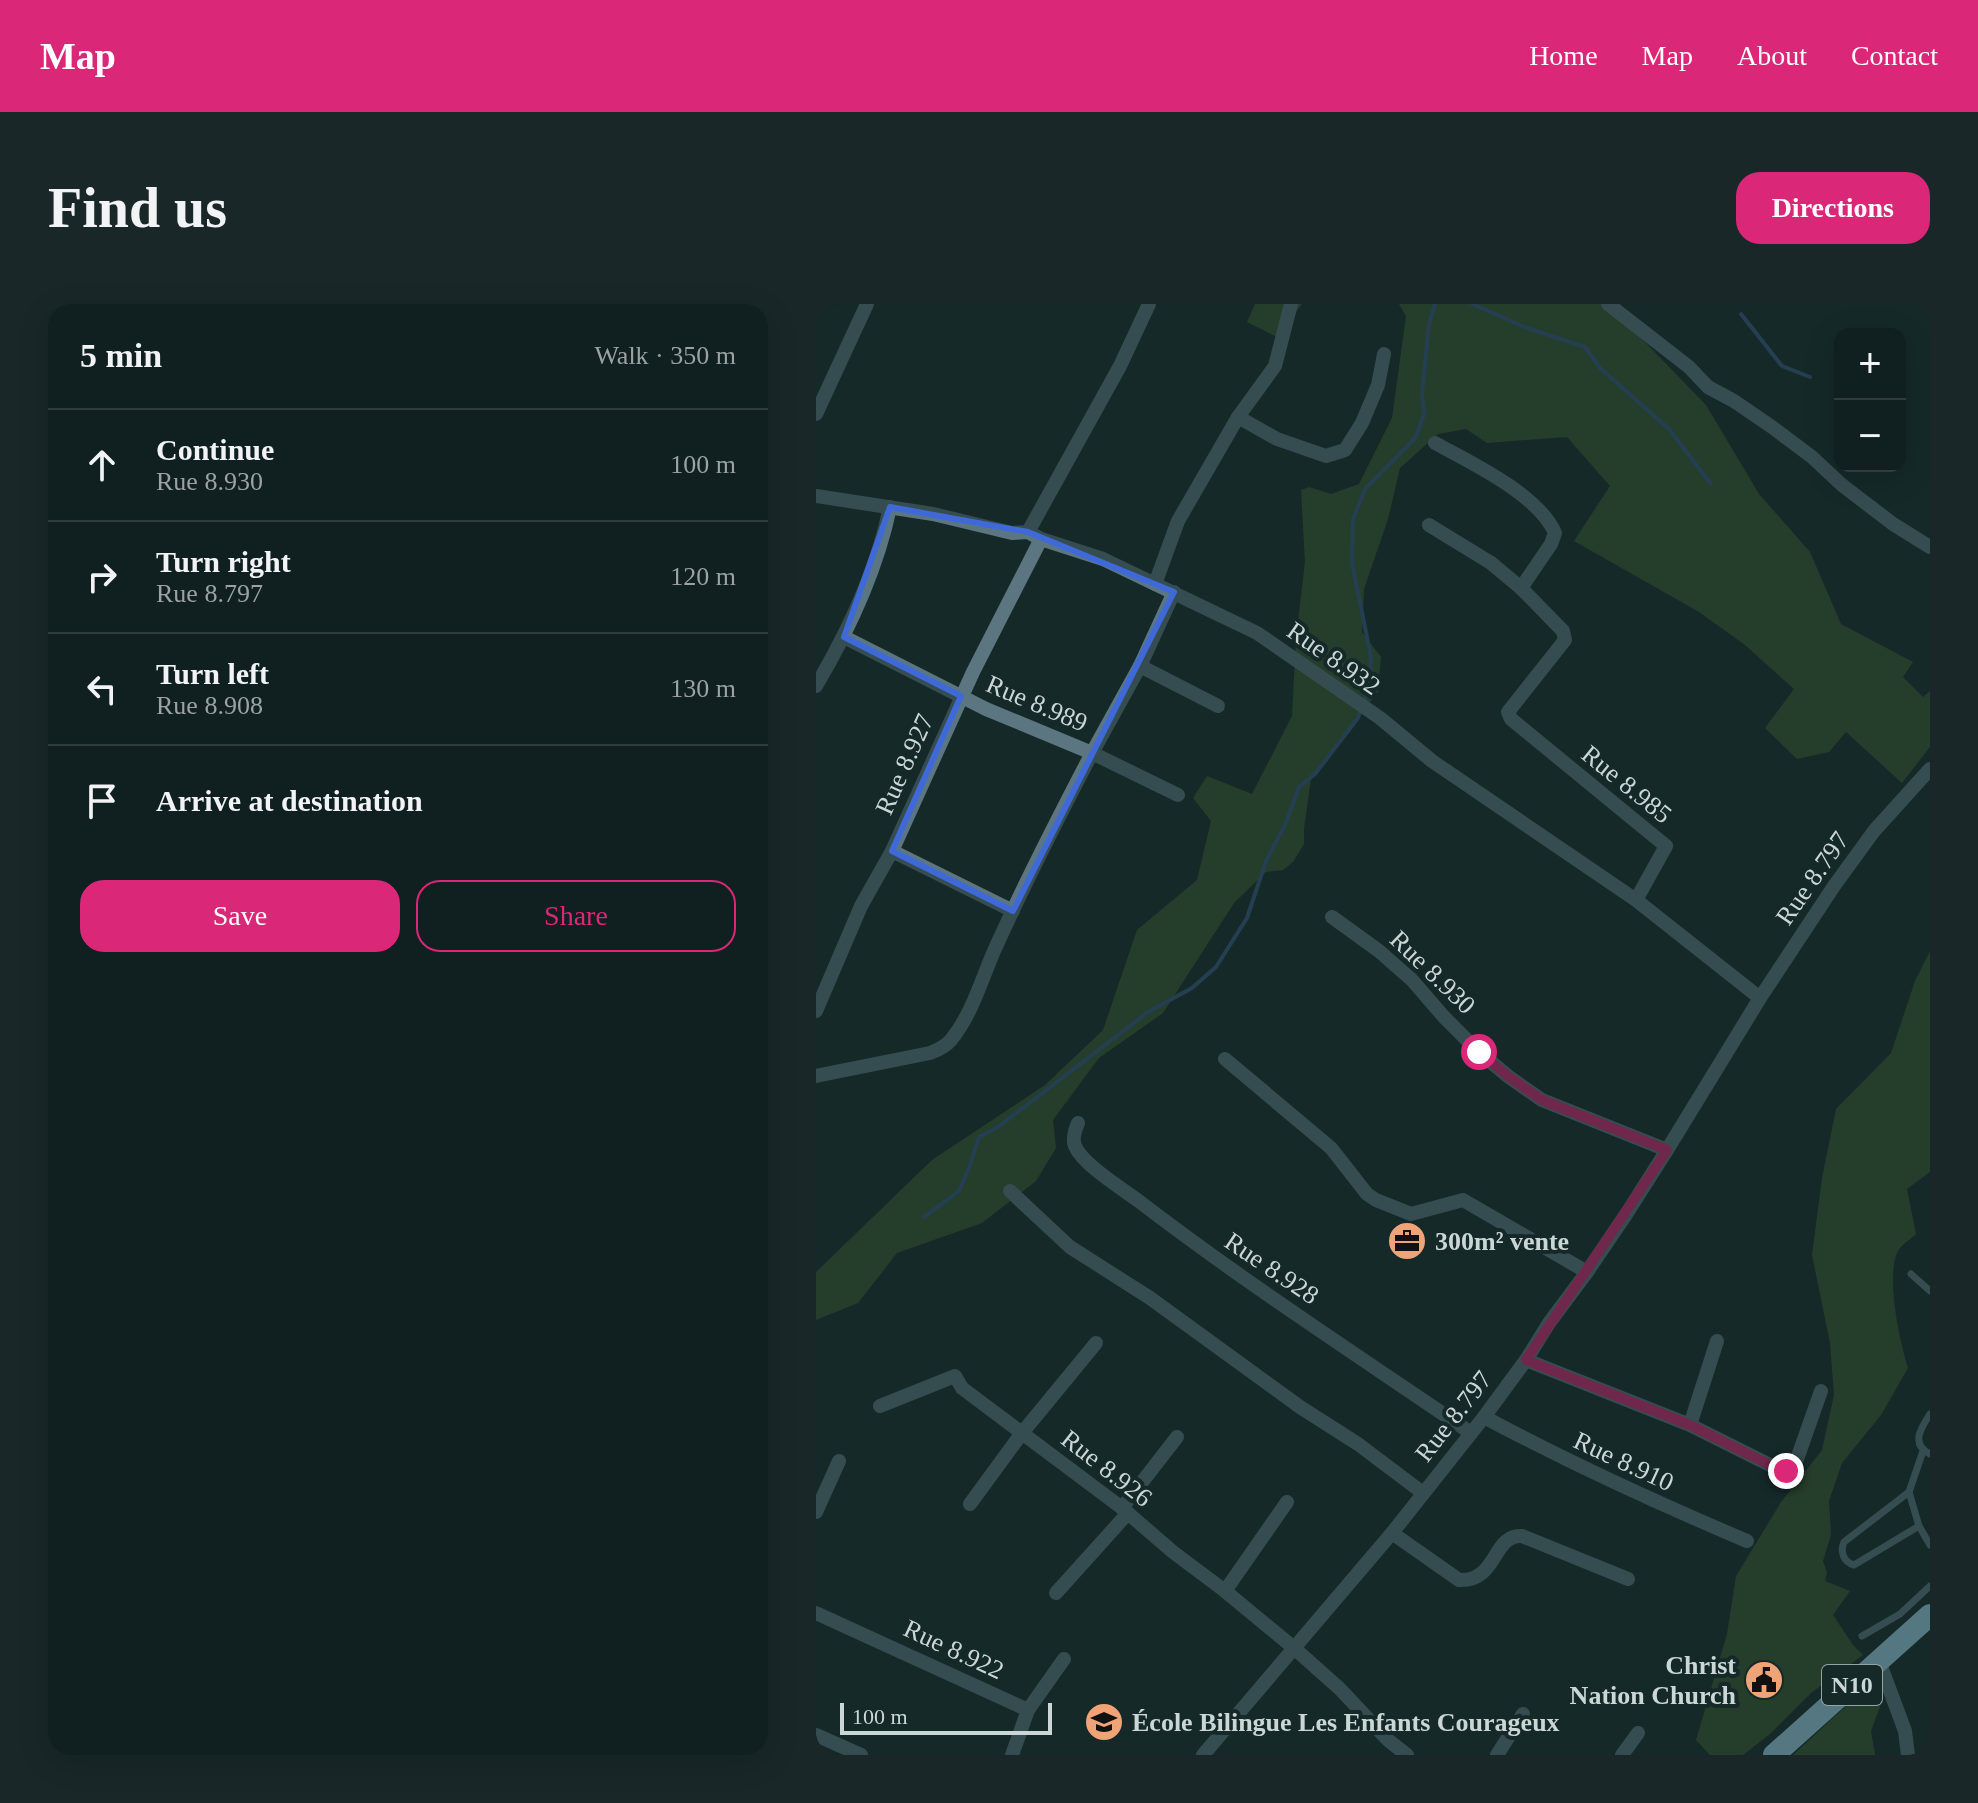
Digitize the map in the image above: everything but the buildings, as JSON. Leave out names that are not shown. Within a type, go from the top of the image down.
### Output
[{"type":"highway","name":"N10","points":[[1774,1755],[1930,1615]]},
{"type":"street","points":[[816,414],[867,304]]},
{"type":"street","name":"Rue 8.927","points":[[816,1011],[861,906],[892,851],[1034,535],[1149,304]]},
{"type":"street","points":[[1155,584],[1178,521],[1238,417],[1275,366],[1291,304]]},
{"type":"street","points":[[1608,304],[1689,367],[1708,387],[1772,427],[1893,524],[1930,547]]},
{"type":"street","points":[[1238,417],[1277,439],[1326,456],[1345,450],[1362,423],[1378,385],[1384,354]]},
{"type":"street","points":[[1429,525],[1491,563],[1521,588],[1555,533],[1521,494],[1435,443]]},
{"type":"street","name":"Rue 8.932","points":[[816,496],[933,514],[1012,533],[1034,535],[1103,559],[1257,633],[1380,718],[1432,761],[1636,900],[1760,998]]},
{"type":"street","points":[[816,686],[844,637],[879,551],[890,507]]},
{"type":"street","name":"Rue 8.985","points":[[1521,588],[1563,631],[1565,640],[1508,712],[1511,719],[1666,846],[1636,900]]},
{"type":"street","name":"Rue 8.989","points":[[844,637],[986,709],[1092,753],[1140,666],[1174,592]]},
{"type":"street","points":[[1140,666],[1218,706]]},
{"type":"street","points":[[816,1076],[930,1053],[951,1040],[968,1012],[1056,821],[1092,753],[1178,795]]},
{"type":"street","name":"Rue 8.797","points":[[1203,1755],[1392,1533],[1484,1417],[1587,1272],[1834,886],[1874,831],[1930,769]]},
{"type":"street","points":[[892,851],[1013,911]]},
{"type":"street","name":"Rue 8.930","points":[[1332,917],[1379,951],[1412,980],[1479,1052],[1542,1100],[1667,1150]]},
{"type":"street","points":[[1225,1059],[1331,1148],[1367,1194],[1376,1200],[1411,1214],[1463,1200],[1587,1272]]},
{"type":"street","name":"Rue 8.928","points":[[1078,1123],[1074,1132],[1075,1146],[1104,1176],[1200,1248],[1471,1433]]},
{"type":"street","points":[[1010,1191],[1070,1247],[1150,1298],[1423,1493]]},
{"type":"street","points":[[1690,1425],[1717,1341]]},
{"type":"street","points":[[970,1504],[1022,1433],[1096,1343]]},
{"type":"street","points":[[1526,1360],[1690,1425],[1786,1471],[1796,1462],[1821,1391]]},
{"type":"street","name":"Rue 8.926","points":[[880,1406],[955,1376],[962,1388],[1125,1511],[1294,1648],[1407,1755]]},
{"type":"street","name":"Rue 8.910","points":[[1484,1417],[1618,1485],[1747,1541]]},
{"type":"street","points":[[1056,1593],[1125,1511],[1177,1437]]},
{"type":"street","points":[[816,1512],[839,1461]]},
{"type":"street","points":[[1225,1591],[1287,1502]]},
{"type":"street","points":[[1392,1533],[1459,1580],[1482,1575],[1507,1539],[1514,1535],[1628,1579]]},
{"type":"street","name":"Rue 8.922","points":[[816,1613],[1028,1710]]},
{"type":"street","points":[[1012,1755],[1028,1710],[1064,1659]]},
{"type":"street","points":[[1879,1661],[1905,1731],[1908,1755]]},
{"type":"street","points":[[1497,1755],[1523,1714]]},
{"type":"street","points":[[1622,1755],[1638,1733]]},
{"type":"street","points":[[816,1735],[861,1755]]},
{"type":"lane","points":[[1911,1274],[1930,1291]]},
{"type":"lane","points":[[1919,1526],[1854,1565],[1843,1556],[1841,1549],[1844,1542],[1909,1492],[1927,1453],[1918,1439],[1920,1429],[1930,1414]]},
{"type":"lane","points":[[1909,1492],[1919,1526],[1930,1545]]},
{"type":"lane","points":[[1862,1636],[1900,1614],[1930,1586]]},
{"type":"highlighted area","points":[[890,507],[1028,532],[1174,592],[1013,911],[892,851],[961,696],[844,637]]},
{"type":"green space","points":[[1255,304],[1302,304],[1277,337],[1247,322]]},
{"type":"green space","points":[[1399,304],[1610,306],[1706,405],[1759,494],[1810,552],[1841,624],[1913,662],[1903,677],[1923,697],[1930,691],[1930,747],[1902,783],[1846,732],[1829,752],[1797,759],[1765,728],[1794,689],[1745,645],[1699,612],[1574,541],[1610,486],[1567,437],[1487,443],[1466,429],[1438,434],[1400,468],[1388,519],[1364,589],[1362,632],[1381,657],[1378,692],[1311,778],[1304,844],[1293,862],[1283,870],[1266,872],[1234,903],[1163,1013],[1099,1058],[1053,1120],[1056,1148],[1036,1181],[982,1223],[897,1253],[858,1303],[816,1320],[816,1272],[932,1160],[1045,1085],[1103,1030],[1137,930],[1197,880],[1211,821],[1193,798],[1207,776],[1252,794],[1292,716],[1296,638],[1305,562],[1301,490],[1309,487],[1331,494],[1359,484],[1392,418],[1406,316]]},
{"type":"green space","points":[[1930,951],[1930,1172],[1907,1189],[1916,1234],[1898,1251],[1893,1276],[1898,1326],[1908,1368],[1881,1415],[1842,1463],[1829,1501],[1831,1535],[1823,1561],[1827,1573],[1825,1581],[1850,1591],[1833,1615],[1863,1655],[1811,1693],[1770,1734],[1743,1755],[1710,1755],[1696,1740],[1727,1634],[1736,1576],[1781,1502],[1822,1450],[1834,1395],[1830,1343],[1812,1255],[1822,1178],[1836,1109],[1891,1053],[1915,981]]},
{"type":"green space","points":[[1872,1682],[1881,1704],[1871,1731],[1875,1755],[1793,1755]]},
{"type":"waterway","points":[[1364,701],[1369,690],[1371,657],[1352,563],[1353,519],[1365,489],[1416,437],[1424,414],[1422,393],[1429,324],[1435,304]]},
{"type":"waterway","points":[[1472,304],[1527,328],[1585,347],[1600,368],[1668,428],[1711,484]]},
{"type":"waterway","points":[[1741,314],[1782,366],[1810,377]]},
{"type":"waterway","points":[[924,1217],[959,1191],[979,1137],[998,1127],[1148,1012],[1192,988],[1216,967],[1247,918],[1266,861],[1286,823],[1299,787],[1315,774],[1358,718],[1361,709]]},
{"type":"place","name":"300m² vente","points":[[1407,1241]]},
{"type":"place","name":"Christ Nation Church","points":[[1764,1680]]},
{"type":"place","name":"École Bilingue Les Enfants Courageux","points":[[1104,1722]]},
{"type":"route","points":[[1479,1052],[1542,1100],[1667,1150],[1526,1360],[1690,1425],[1786,1471]]}]
